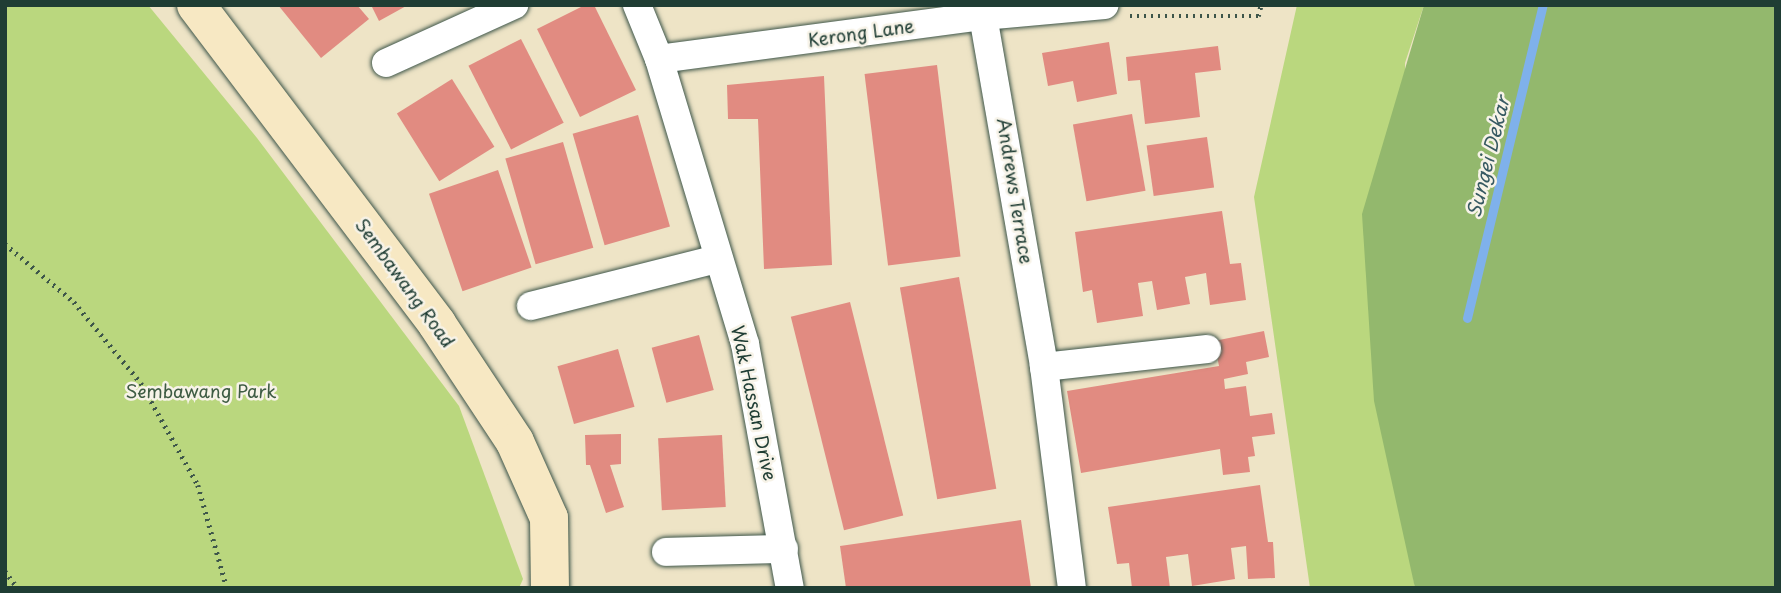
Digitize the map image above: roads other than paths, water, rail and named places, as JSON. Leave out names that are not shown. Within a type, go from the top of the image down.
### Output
[{"type":"street","name":"Sembawang Road","points":[[196,5],[437,324],[515,442],[550,518],[550,588]]},
{"type":"street","points":[[386,63],[514,5]]},
{"type":"street","name":"Wak Hassan Drive","points":[[637,5],[659,59],[745,344],[790,588]]},
{"type":"street","name":"Kerong Lane","points":[[659,59],[983,16],[1105,5]]},
{"type":"street","name":"Andrews Terrace","points":[[983,16],[1044,367],[1072,588]]},
{"type":"street","points":[[531,306],[718,259]]},
{"type":"street","points":[[1044,367],[1207,349]]},
{"type":"street","points":[[666,552],[784,549]]},
{"type":"waterway","name":"Sungei Dekar","points":[[1467,318],[1543,5]]},
{"type":"park label","name":"Sembawang Park","points":[[201,391]]}]
